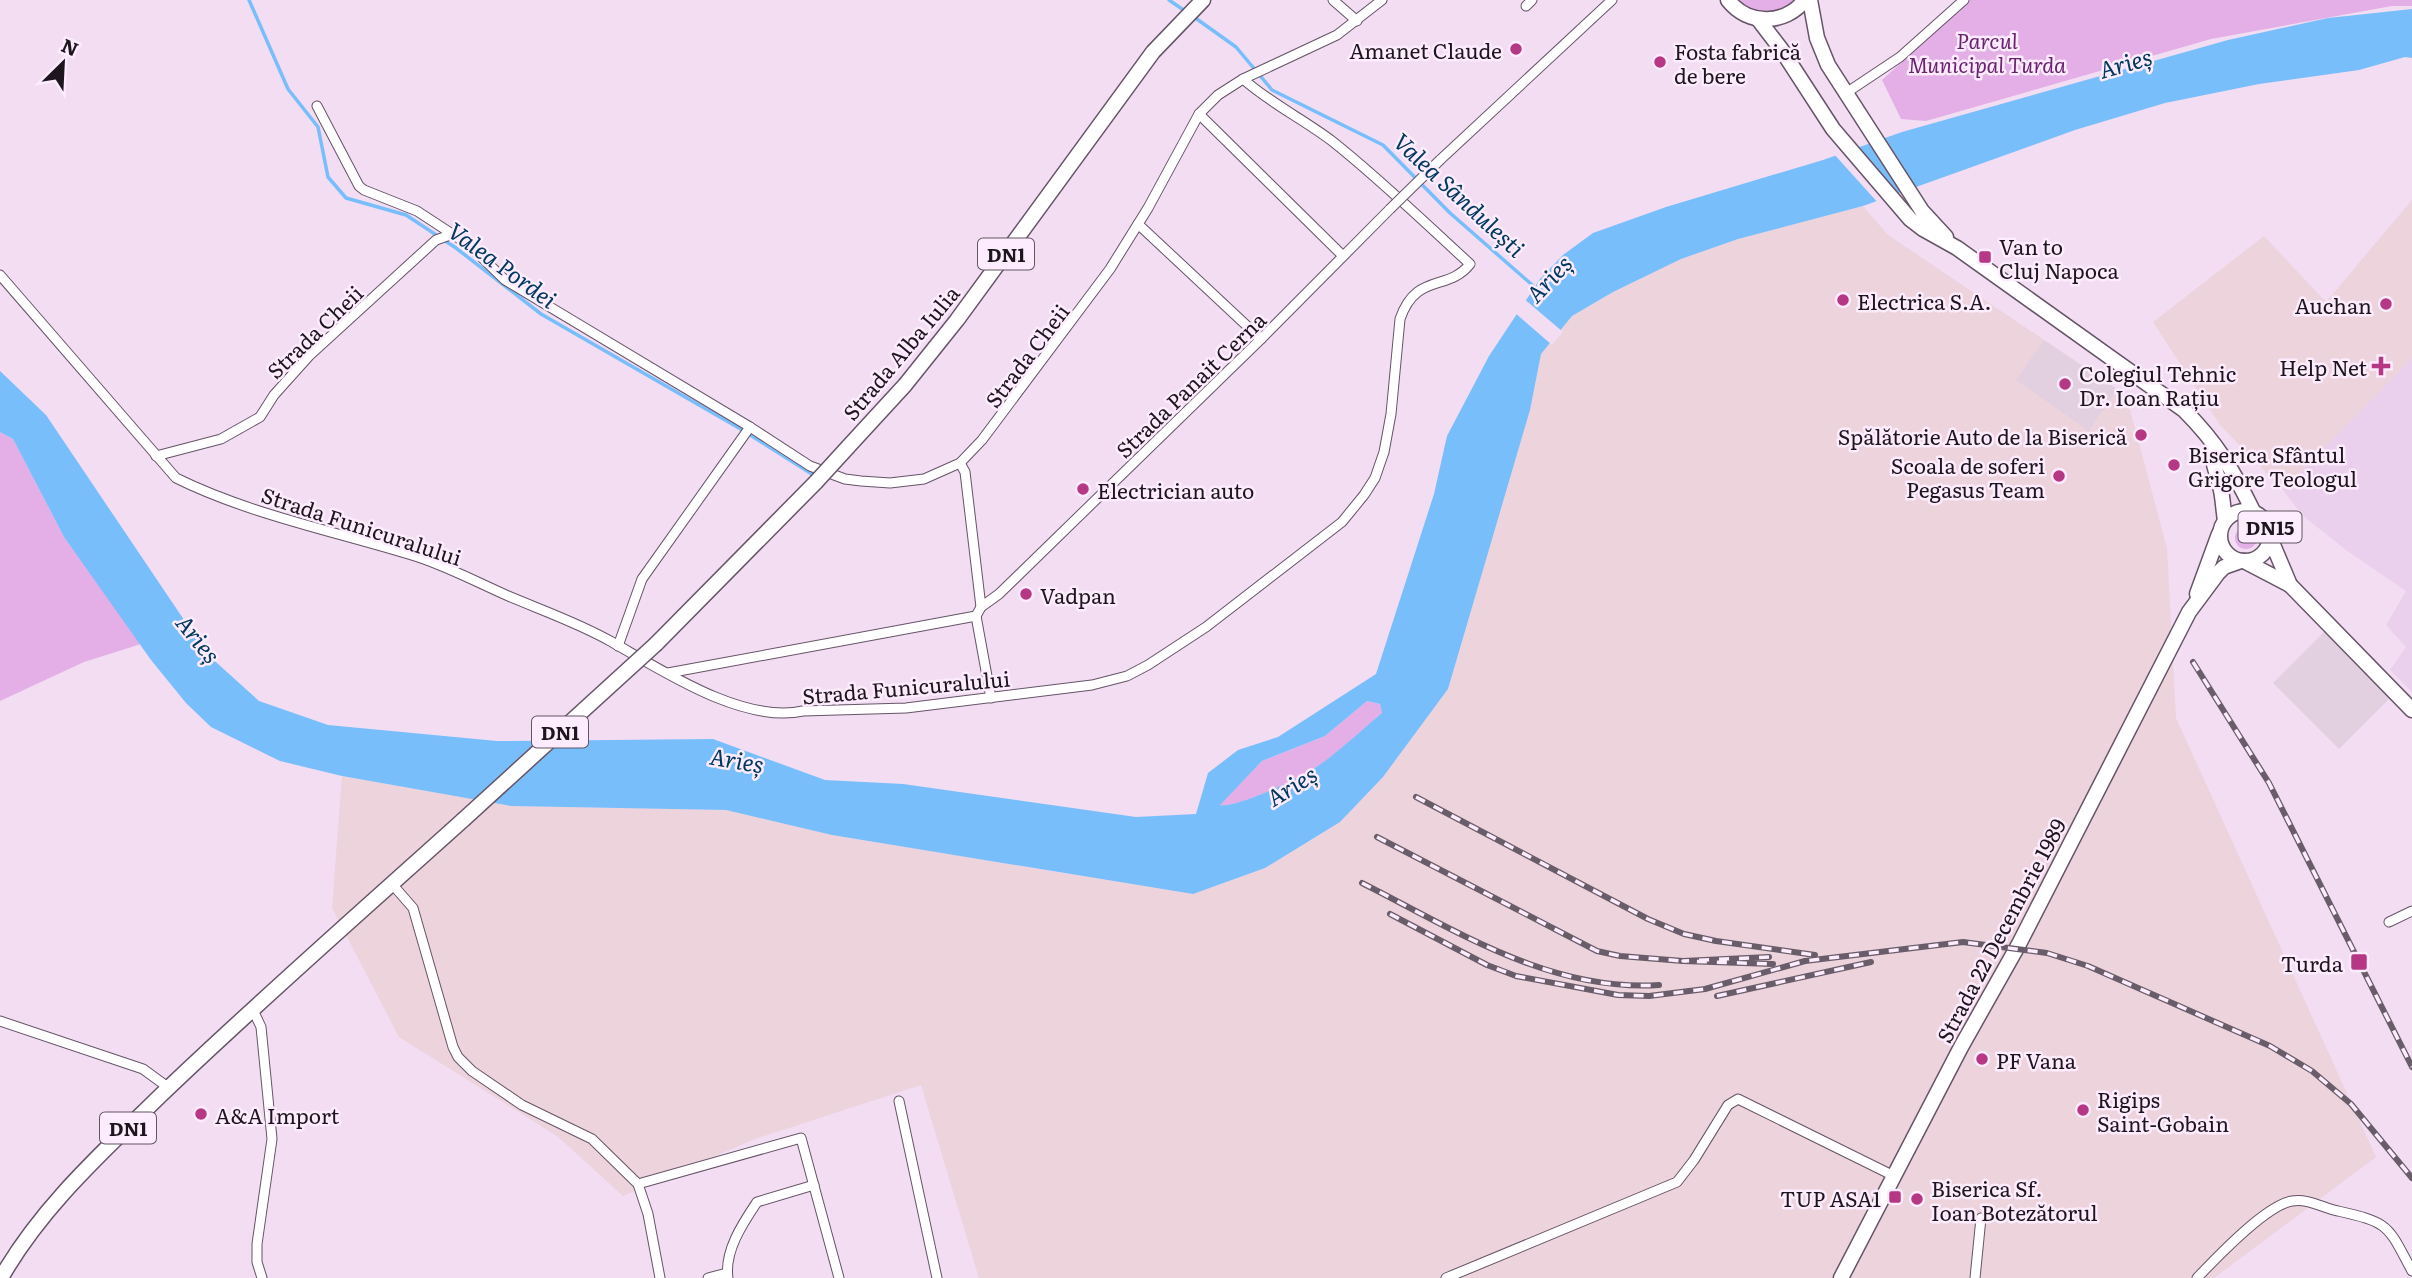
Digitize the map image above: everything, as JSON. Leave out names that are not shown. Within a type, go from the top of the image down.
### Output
[{"type":"main road","name":"Strada Alba Iulia","points":[[392,884],[656,644],[816,482],[905,385],[957,320],[1153,52],[1203,0]]},
{"type":"main road","points":[[1728,0],[1745,15],[1758,19],[1787,15],[1807,0]]},
{"type":"main road","name":"DN15","points":[[1807,0],[1817,38],[1828,65],[1868,126],[1916,215]]},
{"type":"main road","name":"DN15","points":[[1758,19],[1781,49],[1833,129],[1916,215],[1957,248],[2174,402],[2202,428],[2228,460],[2253,511],[2265,519],[2290,585]]},
{"type":"main road","name":"DN15","points":[[2215,447],[2212,456],[2220,486],[2223,523],[2221,544],[2226,552],[2290,585],[2412,710]]},
{"type":"main road","name":"DN15","points":[[2223,523],[2239,511],[2253,511]]},
{"type":"main road","name":"Strada 22 Decembrie 1989","points":[[1840,1278],[1961,1047],[2019,944],[2195,601],[2223,523]]},
{"type":"main road","name":"DN15","points":[[2243,561],[2258,558],[2271,540]]},
{"type":"main road","name":"Strada 22 Decembrie 1989","points":[[2195,601],[2224,567],[2243,561]]},
{"type":"main road","name":"DN1","points":[[1,1278],[60,1196],[169,1088],[392,884]]},
{"type":"street","points":[[1334,0],[1357,21]]},
{"type":"street","name":"Strada Cheii","points":[[317,106],[359,186],[417,211],[469,245],[505,280],[810,466],[845,479],[890,483],[925,479],[960,463],[982,440],[1088,301],[1138,224],[1199,114],[1217,94],[1329,40],[1382,0]]},
{"type":"street","name":"Strada Panait Cerna","points":[[667,673],[978,611],[999,594],[1261,339],[1440,159],[1612,0]]},
{"type":"street","points":[[1846,93],[1900,57],[1964,0]]},
{"type":"street","name":"Strada Funicuralului","points":[[0,275],[176,478],[251,507],[421,558],[597,634],[654,668],[729,702],[756,711],[787,715],[803,711],[906,708],[1093,685],[1126,676],[1148,665],[1206,627],[1342,522],[1370,487],[1384,453],[1401,319],[1405,306],[1411,296],[1426,285],[1461,272],[1470,264],[1369,171],[1328,138],[1261,94],[1247,78]]},
{"type":"street","points":[[1199,114],[1343,256]]},
{"type":"street","points":[[1138,224],[1261,339]]},
{"type":"street","name":"Strada Cheii","points":[[156,456],[221,439],[260,417],[274,395],[309,356],[436,240],[453,234]]},
{"type":"street","points":[[618,646],[642,579],[750,427]]},
{"type":"street","points":[[960,463],[965,472],[978,611],[991,698]]},
{"type":"street","points":[[392,884],[413,908],[458,1057],[472,1071],[522,1105],[592,1139],[638,1184],[648,1214],[660,1278]]},
{"type":"street","points":[[2389,922],[2412,911]]},
{"type":"street","points":[[253,1010],[261,1027],[272,1139],[257,1244],[257,1262],[262,1278]]},
{"type":"street","points":[[0,1021],[143,1069],[169,1088]]},
{"type":"street","points":[[1446,1278],[1677,1182],[1728,1105],[1738,1100],[1894,1176]]},
{"type":"street","points":[[899,1101],[937,1278]]},
{"type":"street","points":[[638,1184],[802,1139],[839,1278]]},
{"type":"street","points":[[708,1278],[727,1276],[733,1246],[757,1202],[814,1185]]},
{"type":"street","points":[[2197,1278],[2221,1252],[2274,1208],[2290,1201],[2305,1200],[2334,1210],[2372,1218],[2382,1224],[2390,1231],[2412,1271]]},
{"type":"street","points":[[1975,1278],[1980,1217]]},
{"type":"shaded area","points":[[2412,200],[2412,358],[2283,490],[2220,425],[2153,322],[2264,236],[2326,302]]},
{"type":"shaded area","points":[[1863,206],[1888,235],[2126,395],[2167,548],[2176,718],[2376,1157],[2214,1278],[979,1278],[921,1085],[755,1139],[623,1196],[557,1136],[399,1037],[332,908],[342,776],[511,806],[726,810],[832,835],[1192,894],[1265,868],[1340,822],[1383,777],[1448,689],[1530,410],[1541,354],[1572,316],[1613,292],[1681,259],[1738,239]]},
{"type":"shaded area","points":[[2044,340],[2117,389],[2089,431],[2016,380]]},
{"type":"shaded area","points":[[2412,358],[2412,692],[2390,670],[2406,647],[2386,625],[2406,591],[2346,550],[2302,515],[2283,490]]},
{"type":"shaded area","points":[[2324,632],[2390,698],[2339,749],[2273,683]]},
{"type":"green space","points":[[1732,0],[1800,0],[1791,8],[1760,15]]},
{"type":"green space","name":"Parcul Municipal Turda","points":[[1970,0],[2412,0],[2412,6],[2392,6],[2211,39],[1926,121],[1901,119],[1882,80]]},
{"type":"green space","points":[[0,432],[13,439],[64,537],[141,644],[84,662],[0,701]]},
{"type":"green space","points":[[2246,527],[2256,534],[2257,538],[2250,548],[2246,549],[2236,542],[2235,538],[2242,528]]},
{"type":"green space","points":[[1367,701],[1380,704],[1382,713],[1319,765],[1265,793],[1219,805],[1262,761],[1325,736]]},
{"type":"water","name":"Arieș","points":[[2412,9],[2412,58],[2405,57],[2359,70],[2259,84],[2165,103],[2075,130],[1863,206],[1738,239],[1681,259],[1613,292],[1572,316],[1541,354],[1530,410],[1448,689],[1383,777],[1340,822],[1265,868],[1193,894],[832,835],[726,810],[511,806],[342,776],[280,761],[211,727],[186,703],[151,660],[64,537],[13,439],[0,432],[0,371],[46,415],[207,654],[259,701],[328,725],[497,741],[713,739],[825,780],[903,784],[1136,817],[1196,814],[1208,773],[1238,750],[1278,737],[1376,674],[1434,494],[1447,436],[1489,356],[1540,279],[1563,255],[1593,233],[1902,132],[2228,40],[2328,18]],"holes":[[[1367,701],[1380,704],[1382,713],[1310,771],[1252,798],[1220,805],[1262,761],[1325,736]]]},
{"type":"pier","points":[[1851,146],[1895,198],[1879,204],[1833,153]]},
{"type":"pier","points":[[1523,298],[1563,332],[1552,345],[1514,312]]},
{"type":"waterway","name":"Valea Pordei","points":[[249,0],[288,89],[318,127],[328,177],[346,198],[406,215],[456,248],[541,314],[739,428],[815,476]]},
{"type":"waterway","name":"Valea Sândulești","points":[[1169,0],[1185,11]]},
{"type":"waterway","name":"Valea Sândulești","points":[[1194,17],[1236,47],[1272,90],[1383,145],[1450,213],[1538,290]]},
{"type":"railway","points":[[2193,662],[2269,783],[2412,1067]]},
{"type":"railway","points":[[1416,797],[1648,919],[1684,934],[1815,955]]},
{"type":"railway","points":[[1377,837],[1597,951],[1620,956],[1683,961]]},
{"type":"railway","points":[[1362,883],[1468,938],[1542,968],[1580,979],[1619,985],[1659,985]]},
{"type":"railway","points":[[1390,914],[1487,965],[1516,976],[1618,995],[1649,996],[1705,989],[1805,961],[1963,942],[2047,953],[2088,966],[2270,1046],[2312,1071],[2351,1104],[2412,1178]]},
{"type":"railway","points":[[1769,957],[1683,961],[1773,964]]},
{"type":"railway","points":[[1717,996],[1871,962]]},
{"type":"place","name":"Amanet Claude","points":[[1516,49]]},
{"type":"place","name":"Fosta fabrică de bere","points":[[1660,62]]},
{"type":"place","name":"Van to Cluj Napoca","points":[[1985,257]]},
{"type":"place","name":"Electrica S.A.","points":[[1843,300]]},
{"type":"place","name":"Auchan","points":[[2386,304]]},
{"type":"place","name":"Help Net","points":[[2381,366]]},
{"type":"place","name":"Colegiul Tehnic Dr. Ioan Rațiu","points":[[2065,384]]},
{"type":"place","name":"Spălătorie Auto de la Biserică","points":[[2141,435]]},
{"type":"place","name":"Biserica Sfântul Grigore Teologul","points":[[2174,465]]},
{"type":"place","name":"Scoala de soferi Pegasus Team","points":[[2059,476]]},
{"type":"place","name":"Electrician auto","points":[[1083,489]]},
{"type":"place","name":"Vadpan","points":[[1026,594]]},
{"type":"place","name":"Turda","points":[[2359,962]]},
{"type":"place","name":"PF Vana","points":[[1982,1059]]},
{"type":"place","name":"Rigips Saint-Gobain","points":[[2083,1110]]},
{"type":"place","name":"A&A Import","points":[[201,1114]]},
{"type":"place","name":"TUP ASA1","points":[[1895,1197]]},
{"type":"place","name":"Biserica Sf. Ioan Botezătorul","points":[[1917,1199]]}]
